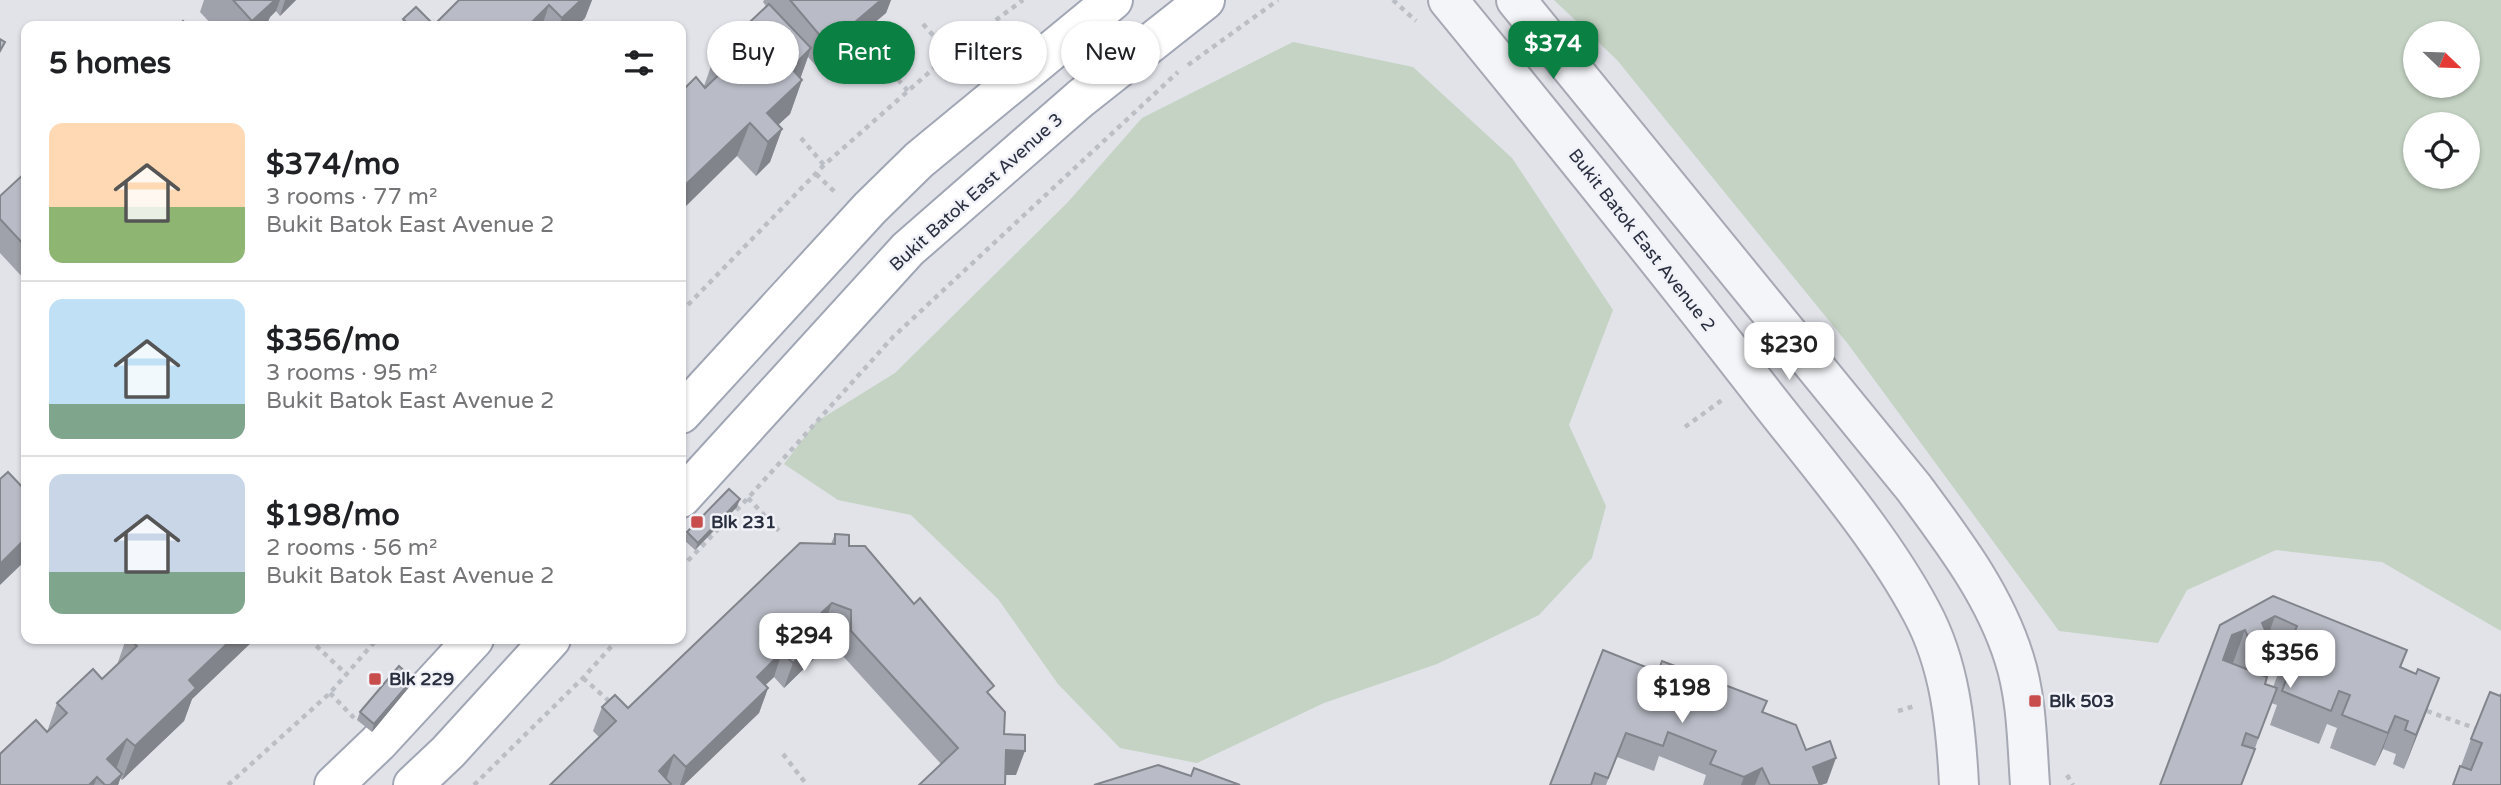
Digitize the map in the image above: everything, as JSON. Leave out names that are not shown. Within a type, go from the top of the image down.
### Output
[{"type":"main road","points":[[686,409],[862,217],[919,160],[1113,0]]},
{"type":"main road","name":"Bukit Batok East Avenue 3","points":[[686,493],[908,249],[1081,98],[1205,0]]},
{"type":"main road","points":[[334,785],[378,743],[469,644]]},
{"type":"main road","points":[[413,785],[448,752],[546,644]]},
{"type":"street","name":"Bukit Batok East Avenue 2","points":[[1448,0],[1612,200],[1846,499],[1889,559],[1922,612],[1945,670],[1956,734],[1959,785]]},
{"type":"street","points":[[1516,0],[1914,488],[1958,548],[1991,600],[2015,659],[2026,723],[2029,785]]},
{"type":"path","points":[[995,21],[1023,0]]},
{"type":"path","points":[[686,563],[748,498],[892,337],[1181,70],[1279,0]]},
{"type":"path","points":[[923,24],[929,31]]},
{"type":"path","points":[[686,307],[824,165],[929,72]]},
{"type":"path","points":[[902,84],[908,91]]},
{"type":"path","points":[[801,138],[824,165]]},
{"type":"path","points":[[1685,427],[1727,395]]},
{"type":"path","points":[[748,498],[782,534]]},
{"type":"path","points":[[314,644],[346,674]]},
{"type":"path","points":[[228,785],[330,694],[373,644]]},
{"type":"path","points":[[474,785],[583,678],[614,644]]},
{"type":"path","points":[[583,678],[609,701]]},
{"type":"path","points":[[2427,711],[2489,733]]},
{"type":"path","points":[[783,754],[807,785]]},
{"type":"green space","points":[[1554,0],[2501,0],[2501,631],[2382,562],[2276,550],[2187,590],[2158,643],[2059,631],[1848,344],[1617,60]]},
{"type":"green space","points":[[1293,42],[1413,67],[1512,158],[1613,310],[1569,425],[1606,506],[1592,558],[1539,615],[1437,664],[1324,703],[1197,763],[1120,748],[1058,684],[998,599],[911,515],[838,500],[784,464],[816,422],[895,373],[1068,202],[1142,118]]},
{"type":"building","points":[[233,0],[275,0],[252,21]]},
{"type":"building","points":[[459,0],[581,0],[562,18],[549,5],[533,21],[438,21]]},
{"type":"building","points":[[790,0],[881,0],[856,21],[813,21],[813,27]]},
{"type":"building","points":[[769,4],[785,21],[751,21]]},
{"type":"building","points":[[416,7],[430,21],[403,19]]},
{"type":"building","points":[[799,35],[811,48],[799,60]]},
{"type":"building","points":[[696,77],[705,88],[709,84],[798,84],[767,113],[782,129],[768,142],[750,123],[686,184],[686,87]]},
{"type":"building","points":[[21,177],[21,242],[0,219],[0,196]]},
{"type":"building","points":[[8,472],[21,486],[21,543],[0,564],[0,479]]},
{"type":"building","points":[[729,489],[740,499],[698,543],[687,532]]},
{"type":"building","points":[[835,534],[849,535],[849,546],[865,546],[914,604],[920,598],[994,686],[987,692],[1005,712],[1004,734],[1025,735],[1025,751],[1006,750],[1005,785],[919,785],[958,748],[851,631],[851,610],[832,603],[817,617],[829,629],[793,663],[782,652],[757,677],[768,688],[686,767],[674,755],[659,771],[670,785],[550,785],[616,721],[602,707],[615,695],[628,708],[800,543],[835,544]]},
{"type":"building","points":[[2273,596],[2407,650],[2400,667],[2416,674],[2418,669],[2439,678],[2416,735],[2405,730],[2408,721],[2395,716],[2388,733],[2342,715],[2350,695],[2339,691],[2331,711],[2282,691],[2289,672],[2280,668],[2297,626],[2275,616],[2262,623],[2275,653],[2258,660],[2245,630],[2232,635],[2223,660],[2267,677],[2265,684],[2277,688],[2258,738],[2246,733],[2242,745],[2255,749],[2241,785],[2160,785],[2220,625]]},
{"type":"building","points":[[135,644],[227,644],[189,680],[196,688],[135,746],[127,739],[107,759],[122,774],[110,785],[105,785],[97,777],[89,785],[0,785],[0,754],[36,720],[47,732],[67,713],[57,703],[93,669],[102,679],[137,646]]},
{"type":"building","points":[[1603,650],[1658,672],[1662,661],[1767,701],[1762,712],[1796,725],[1806,750],[1830,741],[1836,758],[1813,767],[1820,785],[1770,785],[1762,768],[1744,777],[1710,764],[1716,751],[1668,732],[1663,746],[1626,733],[1608,778],[1595,773],[1591,785],[1550,785]]},
{"type":"building","points":[[399,666],[413,679],[374,724],[360,712]]},
{"type":"building","points":[[2490,692],[2500,696],[2501,694],[2501,785],[2453,785],[2460,766],[2471,770],[2482,743],[2471,739]]},
{"type":"building","points":[[1158,765],[1191,776],[1194,768],[1240,785],[1094,785]]},
{"type":"place","name":"Blk 231","points":[[697,522]]},
{"type":"place","name":"Blk 229","points":[[375,679]]},
{"type":"place","name":"Blk 503","points":[[2035,701]]}]
